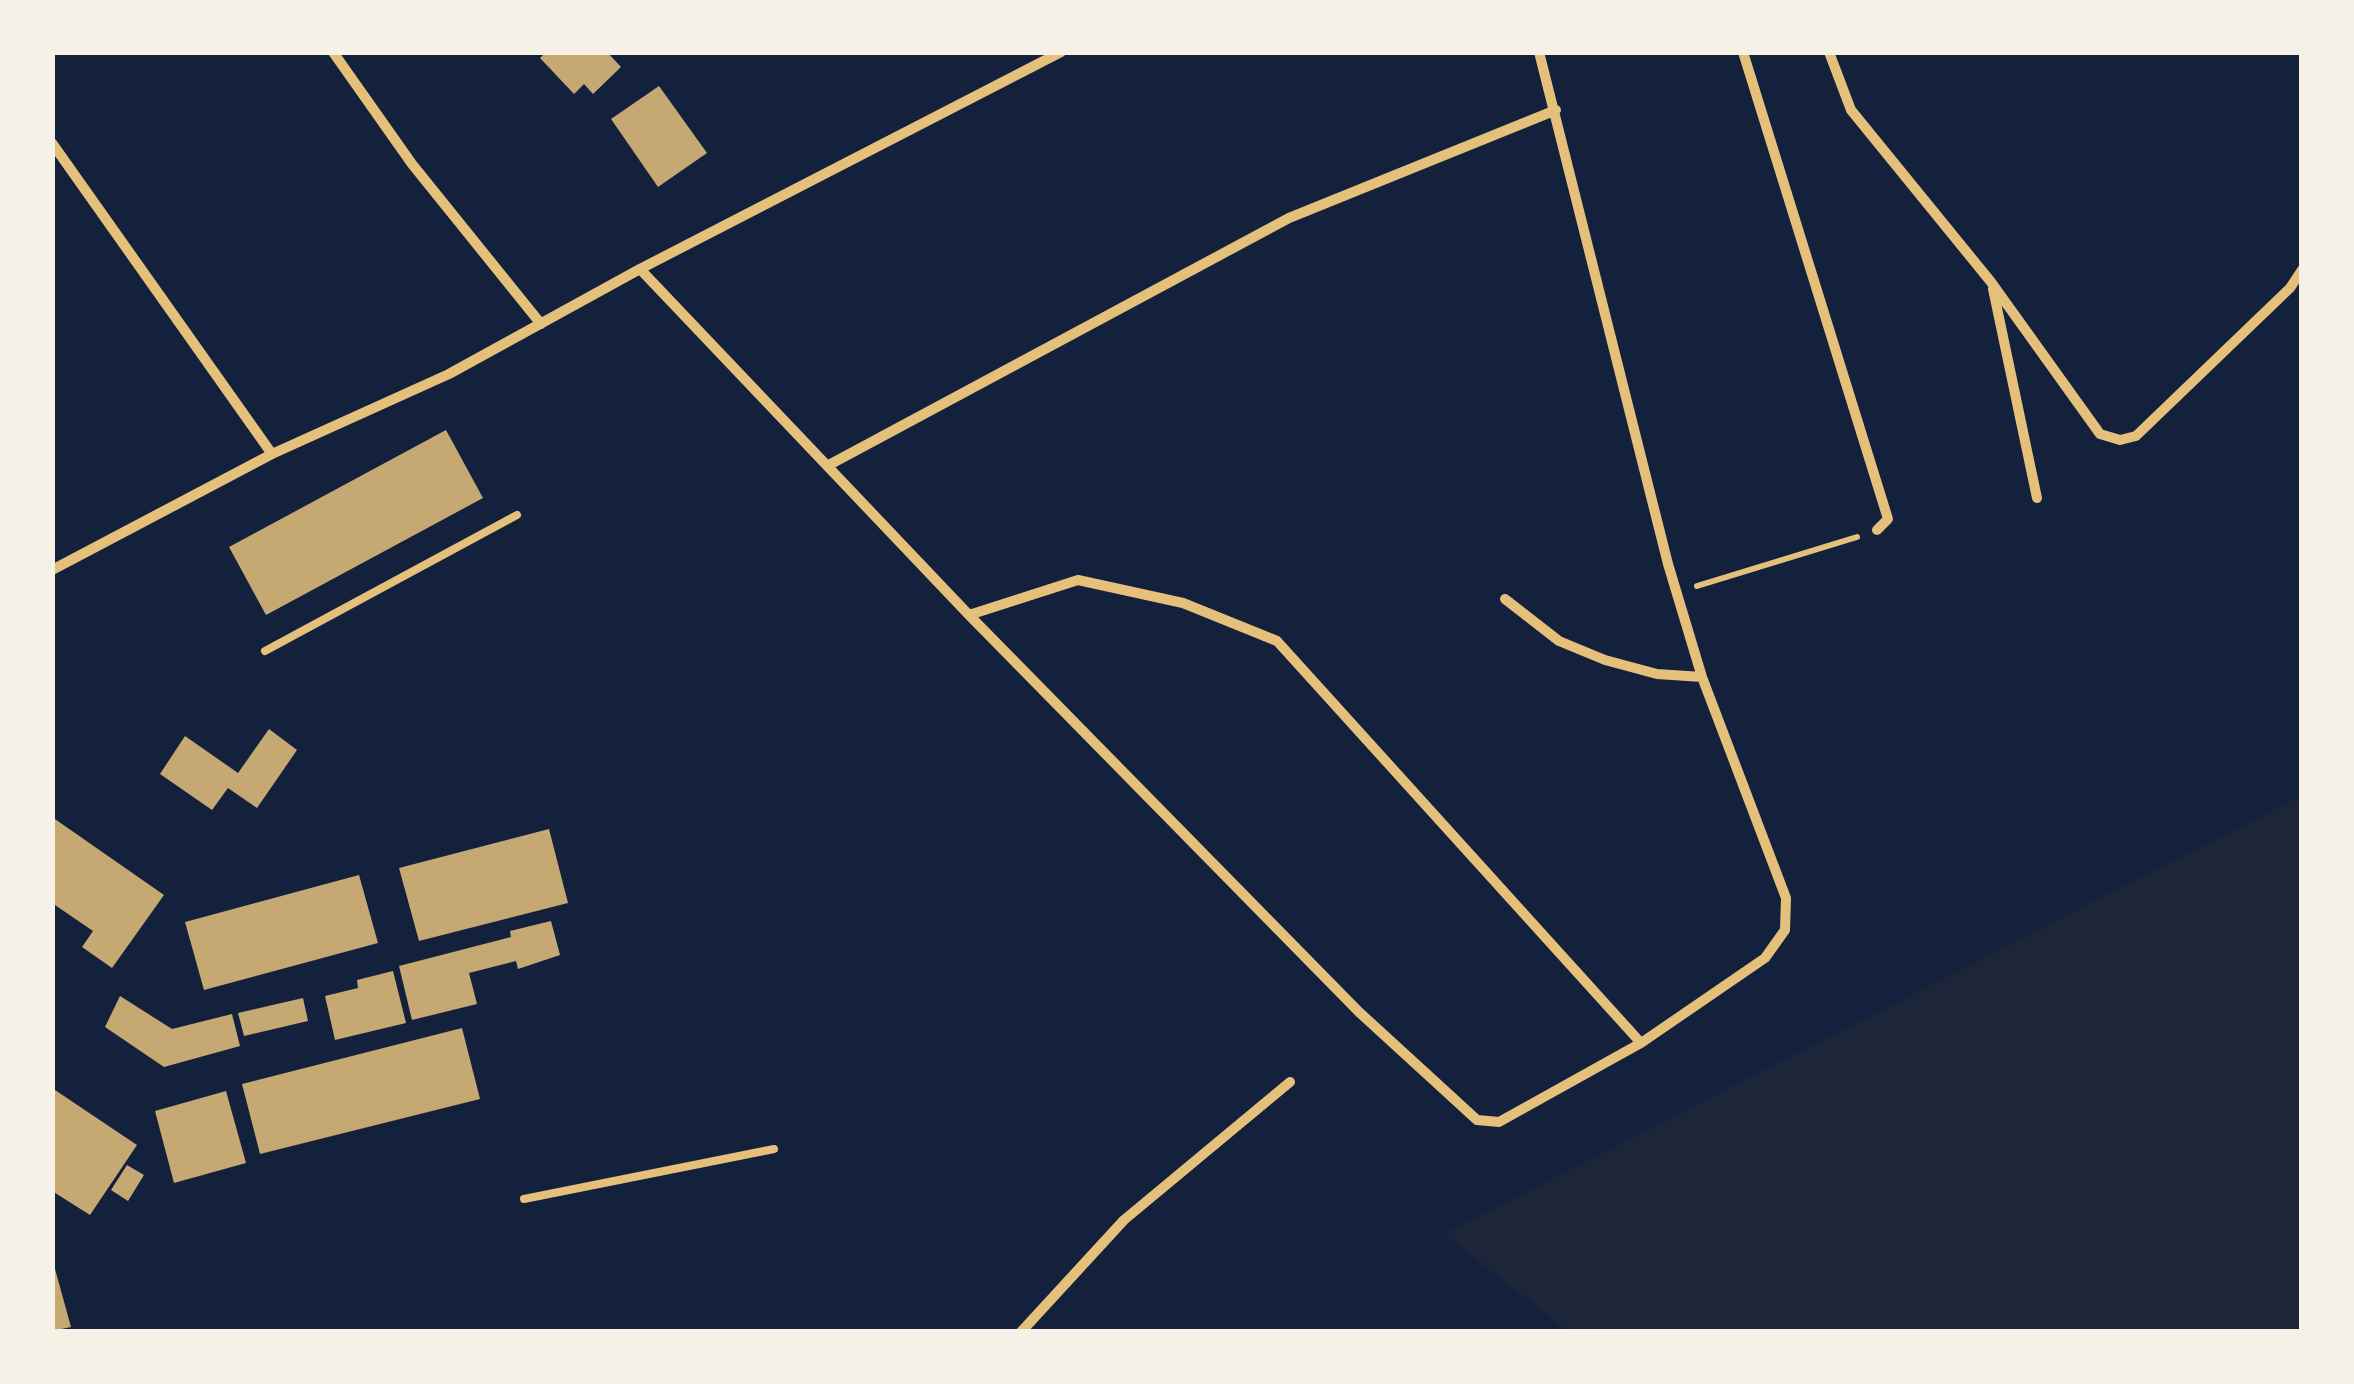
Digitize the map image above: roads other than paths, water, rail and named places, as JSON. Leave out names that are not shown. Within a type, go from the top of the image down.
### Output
[{"type":"street","points":[[333,52],[412,164],[541,324]]},
{"type":"street","points":[[53,569],[272,454],[449,374],[640,269],[1061,52]]},
{"type":"street","points":[[640,269],[969,615],[1359,1012],[1477,1120],[1499,1122],[1641,1042],[1765,958],[1785,930],[1786,898],[1702,677],[1668,564],[1539,52]]},
{"type":"street","points":[[1743,52],[1888,519],[1878,530]]},
{"type":"street","points":[[1829,52],[1851,110],[1991,282],[2100,434],[2120,440],[2136,436],[2290,288],[2302,270]]},
{"type":"street","points":[[827,466],[1289,218],[1556,110]]},
{"type":"street","points":[[52,143],[272,454]]},
{"type":"street","points":[[1991,282],[2038,498]]},
{"type":"street","points":[[969,615],[1078,580],[1183,603],[1277,641],[1641,1042]]},
{"type":"street","points":[[1505,599],[1559,641],[1604,660],[1658,674],[1702,677]]},
{"type":"street","points":[[1021,1332],[1124,1220],[1290,1082]]},
{"type":"lane","points":[[265,651],[517,516]]},
{"type":"lane","points":[[524,1200],[774,1150]]}]
